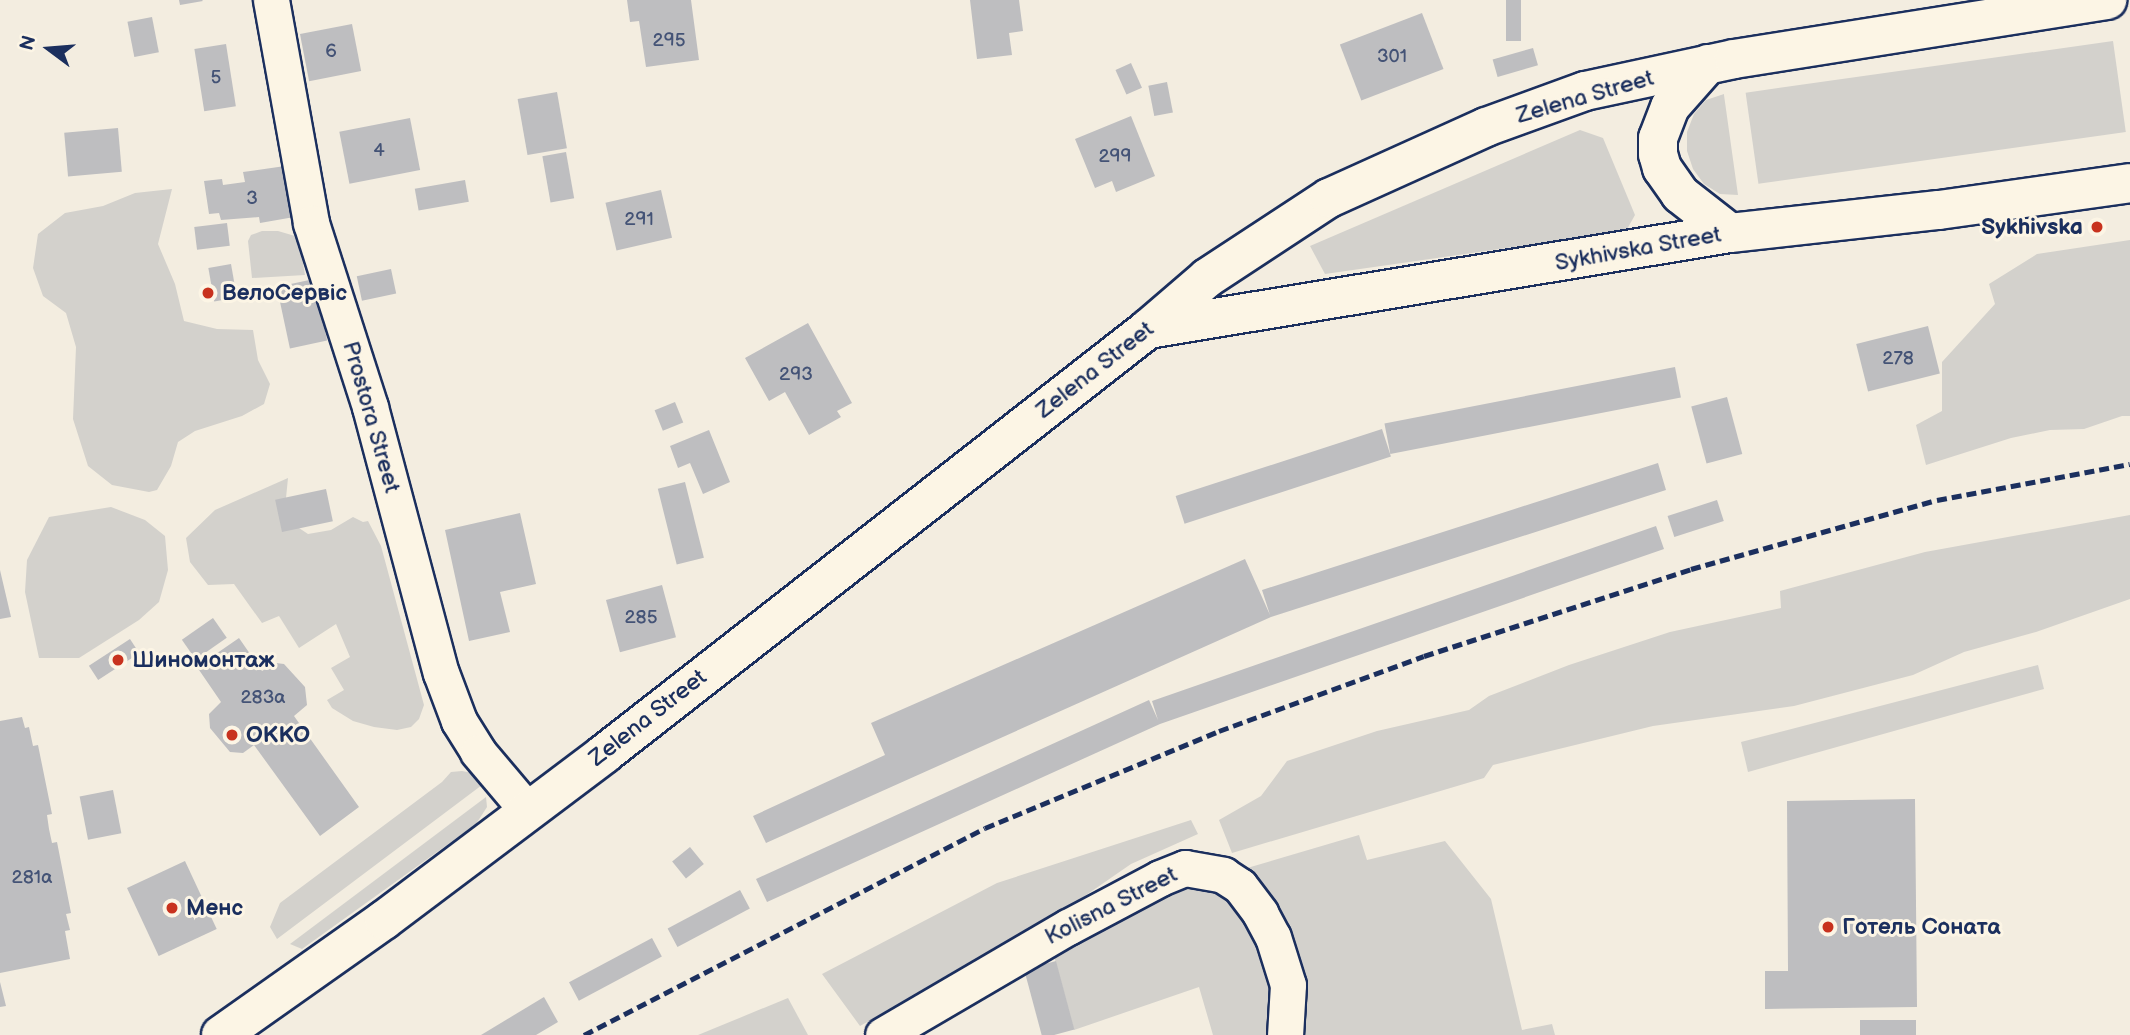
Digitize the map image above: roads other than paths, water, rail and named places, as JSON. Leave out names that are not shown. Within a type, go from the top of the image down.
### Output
[{"type":"main road","name":"Zelena Street","points":[[222,1035],[384,920],[604,754],[1148,329],[1207,278],[1329,198],[1486,127],[1585,92],[1708,64],[2107,0]]},
{"type":"main road","points":[[1708,64],[1670,107],[1662,122],[1658,153],[1662,168],[1680,194],[1730,233]]},
{"type":"main road","name":"Sykhivska Street","points":[[1148,329],[1730,233],[1939,210],[2130,183]]},
{"type":"street","name":"Prostora Street","points":[[271,0],[311,223],[374,419],[440,673],[459,721],[478,752],[527,810]]},
{"type":"street","name":"Kolisna Street","points":[[883,1035],[1078,922],[1160,878],[1185,868],[1223,875],[1240,886],[1260,913],[1273,937],[1288,985],[1285,1035]]},
{"type":"railway","points":[[584,1035],[985,828],[1219,731],[1424,656],[1691,569],[1937,500],[2130,464]]},
{"type":"place","name":"Sykhivska","points":[[2097,227]]},
{"type":"place","name":"ВелоСервіс","points":[[208,293]]},
{"type":"place","name":"Шиномонтаж","points":[[118,660]]},
{"type":"place","name":"OKKO","points":[[232,735]]},
{"type":"place","name":"Менс","points":[[172,908]]},
{"type":"place","name":"Готель Соната","points":[[1828,927]]}]
